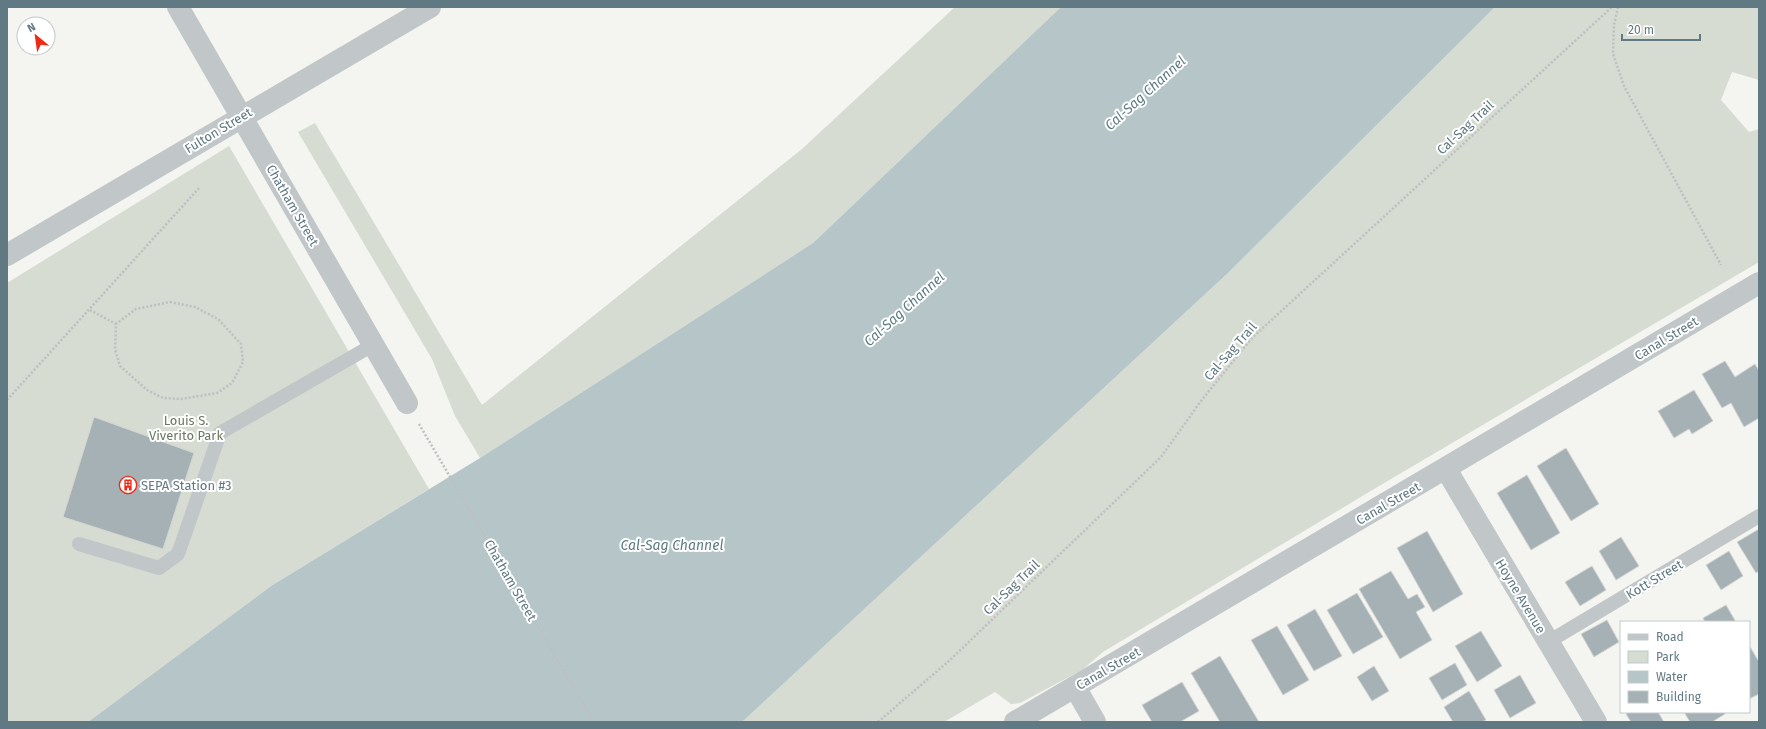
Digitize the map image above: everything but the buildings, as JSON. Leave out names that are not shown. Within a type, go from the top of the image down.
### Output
[{"type":"street","name":"Chatham Street","points":[[178,7],[407,403]]},
{"type":"street","name":"Fulton Street","points":[[7,255],[422,9]]},
{"type":"street","name":"Canal Street","points":[[1015,722],[1759,283]]},
{"type":"street","name":"Hoyne Avenue","points":[[1446,469],[1596,722]]},
{"type":"street","points":[[1075,687],[1095,722]]},
{"type":"lane","points":[[79,544],[159,568],[178,554],[220,433],[373,345]]},
{"type":"lane","name":"Kott Street","points":[[1548,642],[1759,516]]},
{"type":"path","name":"Cal-Sag Trail","points":[[878,722],[950,660],[1161,457],[1201,401],[1252,338],[1612,7]]},
{"type":"path","points":[[1618,7],[1614,25],[1613,54],[1624,86],[1721,265]]},
{"type":"path","points":[[7,400],[200,187]]},
{"type":"path","points":[[170,302],[195,307],[218,319],[242,344],[243,362],[232,383],[218,393],[181,399],[163,398],[146,390],[120,366],[115,349],[116,324],[136,309],[145,306],[170,302]]},
{"type":"path","points":[[90,310],[116,324]]},
{"type":"path","name":"Chatham Street","points":[[428,438],[594,722]]},
{"type":"green space","points":[[955,7],[1061,7],[813,243],[480,458],[455,416],[432,359],[298,132],[315,123],[482,405],[802,149]]},
{"type":"green space","points":[[1495,7],[1759,7],[1759,80],[1732,72],[1721,100],[1749,132],[1759,129],[1759,262],[1374,489],[1103,652],[1082,670],[1020,703],[1011,704],[995,692],[944,722],[742,722],[1227,274]]},
{"type":"green space","name":"Louis S. Viverito Park","points":[[229,146],[429,489],[271,586],[88,722],[7,722],[7,283]]},
{"type":"water","name":"Cal-Sag Channel","points":[[1061,7],[1495,7],[1227,274],[742,722],[88,722],[271,586],[480,458],[813,243]]},
{"type":"place","name":"SEPA Station #3","points":[[128,485]]}]
